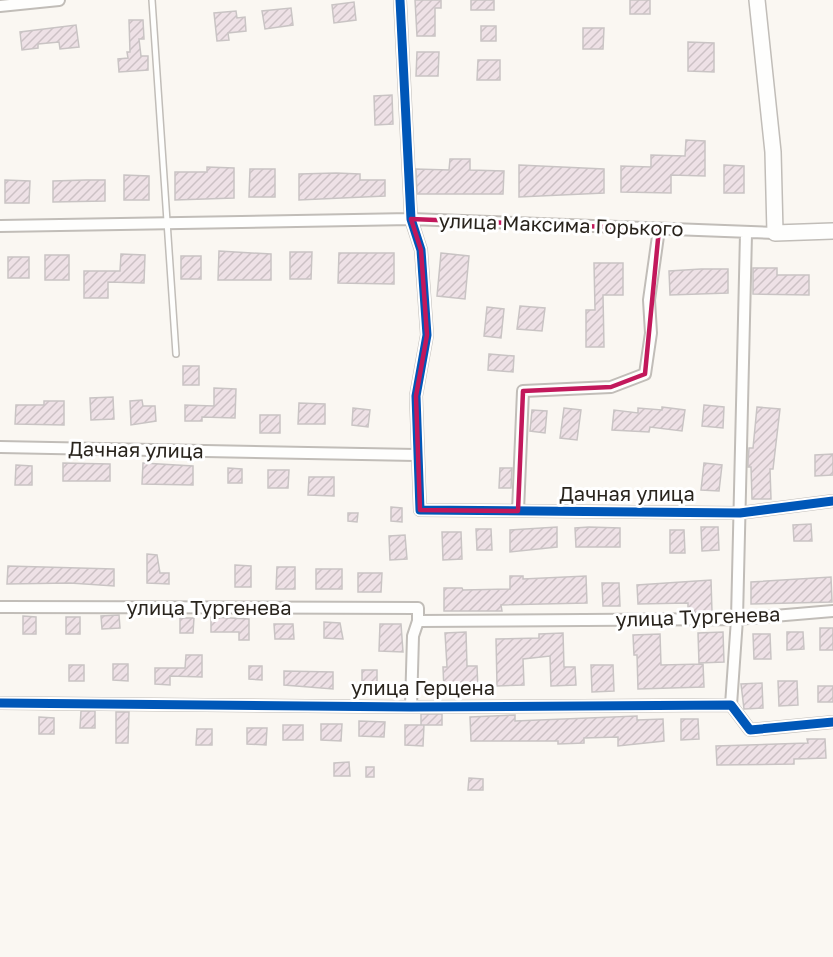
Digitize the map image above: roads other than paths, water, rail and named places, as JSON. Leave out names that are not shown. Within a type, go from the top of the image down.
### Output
[{"type":"street","points":[[0,6],[58,0]]},
{"type":"street","points":[[400,0],[411,219],[421,250],[427,335],[416,396],[416,456]]},
{"type":"street","points":[[757,0],[773,152],[775,233]]},
{"type":"street","name":"улица Максима Горького","points":[[0,226],[411,219],[746,234],[833,231]]},
{"type":"street","points":[[518,511],[523,391],[611,387],[645,374],[651,333],[649,300],[659,229]]},
{"type":"street","points":[[746,234],[737,619],[732,705],[750,730],[833,722]]},
{"type":"street","name":"Дачная улица","points":[[0,447],[416,456],[420,510],[740,513],[833,501]]},
{"type":"street","name":"улица Тургенева","points":[[0,607],[418,609],[418,621],[737,619],[833,611]]},
{"type":"street","points":[[411,707],[413,636],[418,621]]},
{"type":"street","name":"улица Герцена","points":[[0,703],[411,707],[732,705]]},
{"type":"lane","points":[[152,0],[165,224],[176,354]]}]
